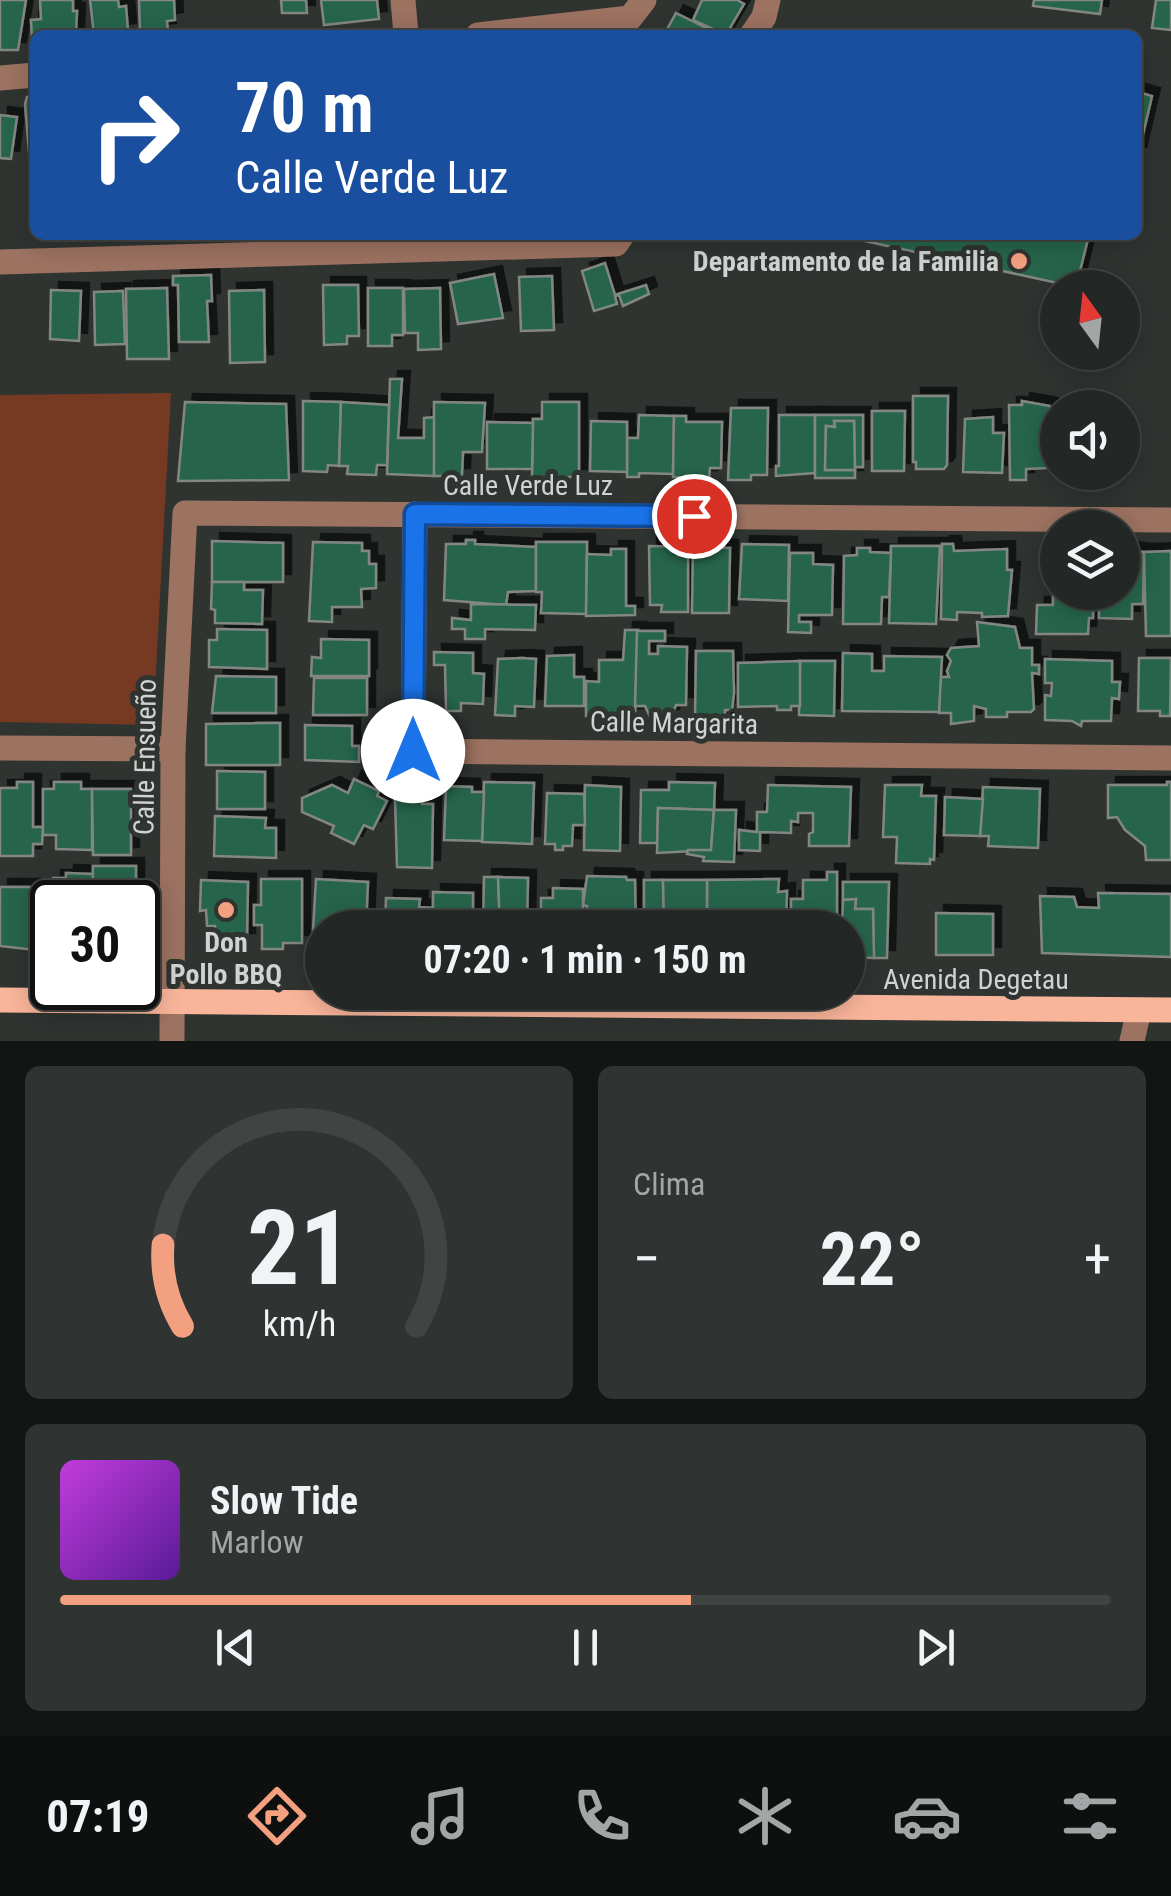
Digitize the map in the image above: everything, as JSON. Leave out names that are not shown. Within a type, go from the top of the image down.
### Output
[{"type":"main road","name":"Avenida Degetau","points":[[0,1000],[1171,1010]]},
{"type":"street","points":[[403,0],[406,30]]},
{"type":"street","points":[[755,30],[768,0]]},
{"type":"street","points":[[509,30],[637,9]]},
{"type":"street","points":[[0,78],[30,75]]},
{"type":"street","points":[[0,262],[616,244],[619,240]]},
{"type":"street","name":"Calle Verde Luz","points":[[186,514],[1171,520]]},
{"type":"street","name":"Calle Ensueño","points":[[172,1041],[173,749],[186,514]]},
{"type":"street","name":"Calle Margarita","points":[[415,514],[413,751],[1171,758]]},
{"type":"street","points":[[0,748],[173,749]]},
{"type":"street","points":[[1132,1041],[1139,1010]]},
{"type":"shaded area","points":[[171,393],[153,725],[0,722],[0,395]]},
{"type":"building","points":[[0,0],[26,0],[18,50],[0,50]]},
{"type":"building","points":[[40,0],[73,0],[76,30],[31,30],[31,20],[41,19]]},
{"type":"building","points":[[90,0],[118,0],[119,7],[126,6],[128,30],[93,30]]},
{"type":"building","points":[[139,0],[174,0],[175,20],[167,21],[168,30],[140,30]]},
{"type":"building","points":[[281,0],[306,0],[307,13],[282,13]]},
{"type":"building","points":[[321,0],[377,0],[379,19],[324,25]]},
{"type":"building","points":[[702,0],[737,0],[744,4],[729,30],[715,30],[693,20]]},
{"type":"building","points":[[1034,0],[1102,0],[1100,14],[1033,6]]},
{"type":"building","points":[[1156,0],[1171,0],[1171,30],[1152,28]]},
{"type":"building","points":[[676,13],[710,30],[667,30]]},
{"type":"building","points":[[1142,93],[1152,96],[1142,139]]},
{"type":"building","points":[[30,97],[29,152],[25,104]]},
{"type":"building","points":[[0,115],[17,117],[11,159],[0,158]]},
{"type":"building","name":"Departamento de la Familia","points":[[860,240],[1088,240],[1080,270],[1040,270],[1040,279]]},
{"type":"building","points":[[605,263],[615,295],[646,285],[649,294],[623,306],[619,295],[615,296],[617,304],[594,311],[582,271]]},
{"type":"building","points":[[494,274],[503,318],[458,324],[450,283]]},
{"type":"building","points":[[211,275],[212,301],[207,301],[209,342],[179,342],[178,285],[173,285],[173,276]]},
{"type":"building","points":[[552,276],[554,330],[521,331],[519,277]]},
{"type":"building","points":[[323,285],[358,285],[359,336],[347,336],[347,344],[324,345]]},
{"type":"building","points":[[167,288],[169,359],[127,359],[126,289]]},
{"type":"building","points":[[368,288],[403,288],[403,335],[392,335],[392,346],[368,346]]},
{"type":"building","points":[[440,288],[441,349],[418,350],[418,333],[405,333],[404,289]]},
{"type":"building","points":[[51,290],[81,291],[79,341],[50,339]]},
{"type":"building","points":[[264,290],[265,362],[230,363],[229,291]]},
{"type":"building","points":[[123,291],[125,344],[95,345],[94,292]]},
{"type":"building","points":[[390,379],[402,379],[398,438],[424,438],[424,418],[435,417],[434,476],[387,474]]},
{"type":"building","points":[[913,396],[948,396],[944,469],[916,469],[913,462]]},
{"type":"building","points":[[303,401],[341,402],[339,466],[328,465],[327,472],[303,471]]},
{"type":"building","points":[[1022,401],[1040,404],[1040,468],[1026,469],[1026,480],[1010,480],[1009,405],[1022,405]]},
{"type":"building","points":[[185,402],[286,404],[289,480],[178,481]]},
{"type":"building","points":[[341,402],[389,405],[387,465],[377,465],[376,475],[347,474],[348,466],[339,466]]},
{"type":"building","points":[[434,402],[485,403],[482,452],[463,452],[462,476],[434,476]]},
{"type":"building","points":[[542,402],[579,402],[579,477],[532,477],[533,419],[542,419]]},
{"type":"building","points":[[731,408],[768,408],[767,475],[728,480]]},
{"type":"building","points":[[872,411],[905,411],[904,471],[872,471]]},
{"type":"building","points":[[639,415],[674,416],[673,474],[639,473],[639,477],[627,477],[627,438],[638,438]]},
{"type":"building","points":[[779,415],[815,415],[815,473],[776,476]]},
{"type":"building","points":[[815,415],[863,415],[863,467],[855,467],[854,421],[834,421],[835,427],[826,426],[825,470],[855,470],[855,478],[815,478]]},
{"type":"building","points":[[674,416],[686,416],[686,422],[722,422],[721,468],[710,468],[709,478],[673,477]]},
{"type":"building","points":[[993,417],[993,433],[1004,433],[1002,473],[963,472],[965,419]]},
{"type":"building","points":[[591,421],[627,422],[627,472],[590,471]]},
{"type":"building","points":[[834,421],[854,421],[855,470],[825,470],[826,426],[835,427]]},
{"type":"building","points":[[487,422],[533,423],[532,469],[487,469]]},
{"type":"building","points":[[466,540],[475,540],[475,544],[536,547],[536,591],[508,592],[506,605],[444,600],[446,544],[466,544]]},
{"type":"building","points":[[212,541],[283,543],[283,582],[212,582]]},
{"type":"building","points":[[313,542],[362,543],[362,551],[369,551],[369,564],[376,564],[376,588],[361,589],[362,607],[332,607],[332,622],[309,621]]},
{"type":"building","points":[[536,542],[587,542],[586,614],[541,613],[542,592],[536,592]]},
{"type":"building","points":[[742,544],[789,545],[788,601],[739,599]]},
{"type":"building","points":[[942,544],[953,544],[954,551],[1007,549],[1007,570],[1012,570],[1008,616],[982,617],[982,613],[957,612],[957,620],[941,619]]},
{"type":"building","points":[[649,546],[688,547],[688,612],[661,612],[662,605],[650,605]]},
{"type":"building","points":[[891,546],[940,546],[936,624],[889,623]]},
{"type":"building","points":[[693,547],[730,548],[729,613],[692,613]]},
{"type":"building","points":[[857,548],[891,553],[889,597],[882,597],[881,624],[843,624],[844,556],[857,555]]},
{"type":"building","points":[[611,549],[626,549],[626,606],[635,606],[635,615],[586,616],[587,554],[611,555]]},
{"type":"building","points":[[1140,551],[1144,552],[1140,604]]},
{"type":"building","points":[[1171,551],[1171,636],[1146,636],[1144,552]]},
{"type":"building","points":[[790,553],[813,553],[813,564],[833,565],[832,615],[799,615],[799,622],[811,622],[811,633],[788,632]]},
{"type":"building","points":[[212,582],[244,582],[244,590],[263,590],[262,624],[215,623]]},
{"type":"building","points":[[471,604],[536,605],[535,630],[485,629],[485,639],[465,639],[465,629],[452,629],[452,618],[471,620]]},
{"type":"building","points":[[1037,605],[1040,610],[1093,610],[1088,634],[1036,634]]},
{"type":"building","points":[[1099,610],[1132,610],[1132,619],[1099,618]]},
{"type":"building","points":[[977,622],[1015,627],[1020,648],[1032,648],[1032,665],[1039,665],[1039,674],[1032,673],[1034,709],[1007,712],[1007,717],[986,717],[986,709],[974,706],[974,721],[951,724],[951,713],[939,713],[940,677],[949,677],[951,661],[947,655],[951,648],[979,646]]},
{"type":"building","points":[[217,629],[267,630],[267,669],[209,667],[209,640],[217,640]]},
{"type":"building","points":[[625,630],[638,630],[635,716],[586,716],[586,681],[599,682],[599,660],[623,660]]},
{"type":"building","points":[[637,631],[665,631],[665,641],[649,641],[649,654],[658,654],[658,646],[687,647],[686,705],[676,705],[671,717],[650,717],[645,706],[635,706]]},
{"type":"building","points":[[321,639],[369,640],[369,676],[311,676],[312,657],[321,658]]},
{"type":"building","points":[[696,651],[733,651],[734,693],[732,710],[725,710],[725,721],[695,718]]},
{"type":"building","points":[[434,652],[473,653],[473,673],[484,674],[483,704],[461,703],[461,711],[446,711],[445,665],[434,665]]},
{"type":"building","points":[[843,653],[872,654],[872,671],[884,671],[884,656],[942,657],[939,712],[842,711]]},
{"type":"building","points":[[574,655],[574,677],[584,677],[584,706],[545,706],[547,656]]},
{"type":"building","points":[[1139,658],[1171,658],[1170,716],[1160,716],[1160,711],[1138,711]]},
{"type":"building","points":[[498,659],[536,659],[534,707],[515,706],[515,716],[495,715]]},
{"type":"building","points":[[1045,659],[1112,661],[1112,682],[1120,682],[1119,699],[1112,698],[1111,721],[1082,721],[1081,726],[1072,721],[1045,720],[1045,695],[1051,696],[1052,683],[1045,683]]},
{"type":"building","points":[[800,661],[835,661],[834,716],[799,715]]},
{"type":"building","points":[[800,661],[800,706],[791,706],[791,710],[777,710],[777,706],[738,707],[738,663]]},
{"type":"building","points":[[216,676],[276,677],[276,713],[212,713]]},
{"type":"building","points":[[314,678],[367,678],[367,715],[313,715]]},
{"type":"building","points":[[280,723],[280,765],[206,765],[206,724]]},
{"type":"building","points":[[305,725],[352,726],[352,746],[359,746],[359,762],[305,760]]},
{"type":"building","points":[[217,771],[265,772],[265,809],[217,809]]},
{"type":"building","points":[[354,779],[379,791],[377,796],[387,801],[373,829],[364,825],[354,844],[331,833],[334,826],[302,812],[302,798],[332,785],[348,793]]},
{"type":"building","points":[[17,782],[33,782],[33,827],[43,827],[42,844],[33,844],[33,856],[0,856],[0,788],[17,788]]},
{"type":"building","points":[[54,782],[81,782],[81,789],[92,789],[92,850],[56,849],[56,835],[43,835],[43,789],[54,789]]},
{"type":"building","points":[[484,782],[534,783],[532,844],[482,842]]},
{"type":"building","points":[[669,782],[715,783],[714,810],[658,808],[657,843],[640,843],[641,790],[669,790]]},
{"type":"building","points":[[1171,782],[1171,860],[1146,860],[1145,846],[1125,830],[1117,817],[1108,818],[1108,785]]},
{"type":"building","points":[[585,785],[621,787],[620,851],[584,850]]},
{"type":"building","points":[[768,785],[851,787],[849,846],[809,846],[813,813],[798,813],[798,822],[791,821],[791,833],[760,832],[760,851],[739,850],[739,830],[757,832],[757,812],[767,812]]},
{"type":"building","points":[[885,785],[922,785],[921,796],[936,796],[934,860],[930,859],[930,864],[896,863],[897,837],[883,837]]},
{"type":"building","points":[[446,786],[472,787],[472,792],[484,792],[482,841],[444,840]]},
{"type":"building","points":[[983,787],[1040,789],[1038,848],[988,846],[989,836],[980,836]]},
{"type":"building","points":[[92,789],[131,789],[131,855],[93,855]]},
{"type":"building","points":[[547,793],[584,794],[585,825],[573,825],[572,846],[563,846],[563,850],[555,850],[555,844],[545,844]]},
{"type":"building","points":[[945,797],[983,799],[980,836],[944,835]]},
{"type":"building","points":[[395,798],[422,798],[422,804],[433,804],[432,868],[397,867]]},
{"type":"building","points":[[658,808],[714,810],[711,850],[657,853]]},
{"type":"building","points":[[714,810],[736,810],[734,862],[703,861],[704,857],[687,854],[688,850],[711,850]]},
{"type":"building","points":[[215,816],[266,818],[265,828],[276,828],[276,858],[214,856]]},
{"type":"building","points":[[93,866],[136,866],[136,880],[93,880]]},
{"type":"building","points":[[827,872],[837,872],[837,910],[791,910],[791,899],[803,899],[803,880],[827,880]]},
{"type":"building","points":[[66,873],[93,874],[93,880],[53,880],[66,878]]},
{"type":"building","points":[[587,876],[635,880],[636,910],[587,910],[583,905]]},
{"type":"building","points":[[484,877],[498,877],[499,910],[483,910]]},
{"type":"building","points":[[498,877],[528,878],[527,910],[499,910]]},
{"type":"building","points":[[261,879],[302,879],[302,943],[283,943],[283,949],[262,949],[262,925],[254,925],[254,905],[261,905]]},
{"type":"building","points":[[316,879],[368,882],[367,910],[314,910]]},
{"type":"building","points":[[779,879],[778,892],[787,891],[786,910],[707,910],[707,880]]},
{"type":"building","name":"Don Pollo BBQ","points":[[201,880],[248,882],[247,941],[214,941],[215,926],[207,926],[206,910],[200,911]]},
{"type":"building","points":[[644,880],[663,880],[664,910],[644,910]]},
{"type":"building","points":[[663,880],[707,880],[707,910],[664,910]]},
{"type":"building","points":[[843,882],[889,882],[887,958],[874,958],[873,909],[855,909],[856,899],[843,900]]},
{"type":"building","points":[[0,887],[30,887],[30,949],[0,946]]},
{"type":"building","points":[[553,888],[583,889],[583,910],[541,910],[541,898],[553,898]]},
{"type":"building","points":[[433,892],[473,893],[473,910],[433,910]]},
{"type":"building","points":[[1098,893],[1171,894],[1171,957],[1042,953],[1040,896],[1074,897],[1077,907],[1099,908]]},
{"type":"building","points":[[386,898],[420,899],[419,907],[433,908],[433,910],[386,910]]},
{"type":"building","points":[[856,899],[855,909],[873,909],[874,958],[865,958],[865,910],[843,910],[843,900]]},
{"type":"building","points":[[936,913],[993,914],[993,955],[936,955]]},
{"type":"place","name":"Departamento de la Familia","points":[[1019,261]]},
{"type":"place","name":"Don Pollo BBQ","points":[[226,910]]},
{"type":"route","points":[[413,751],[415,514],[694,516]]}]
